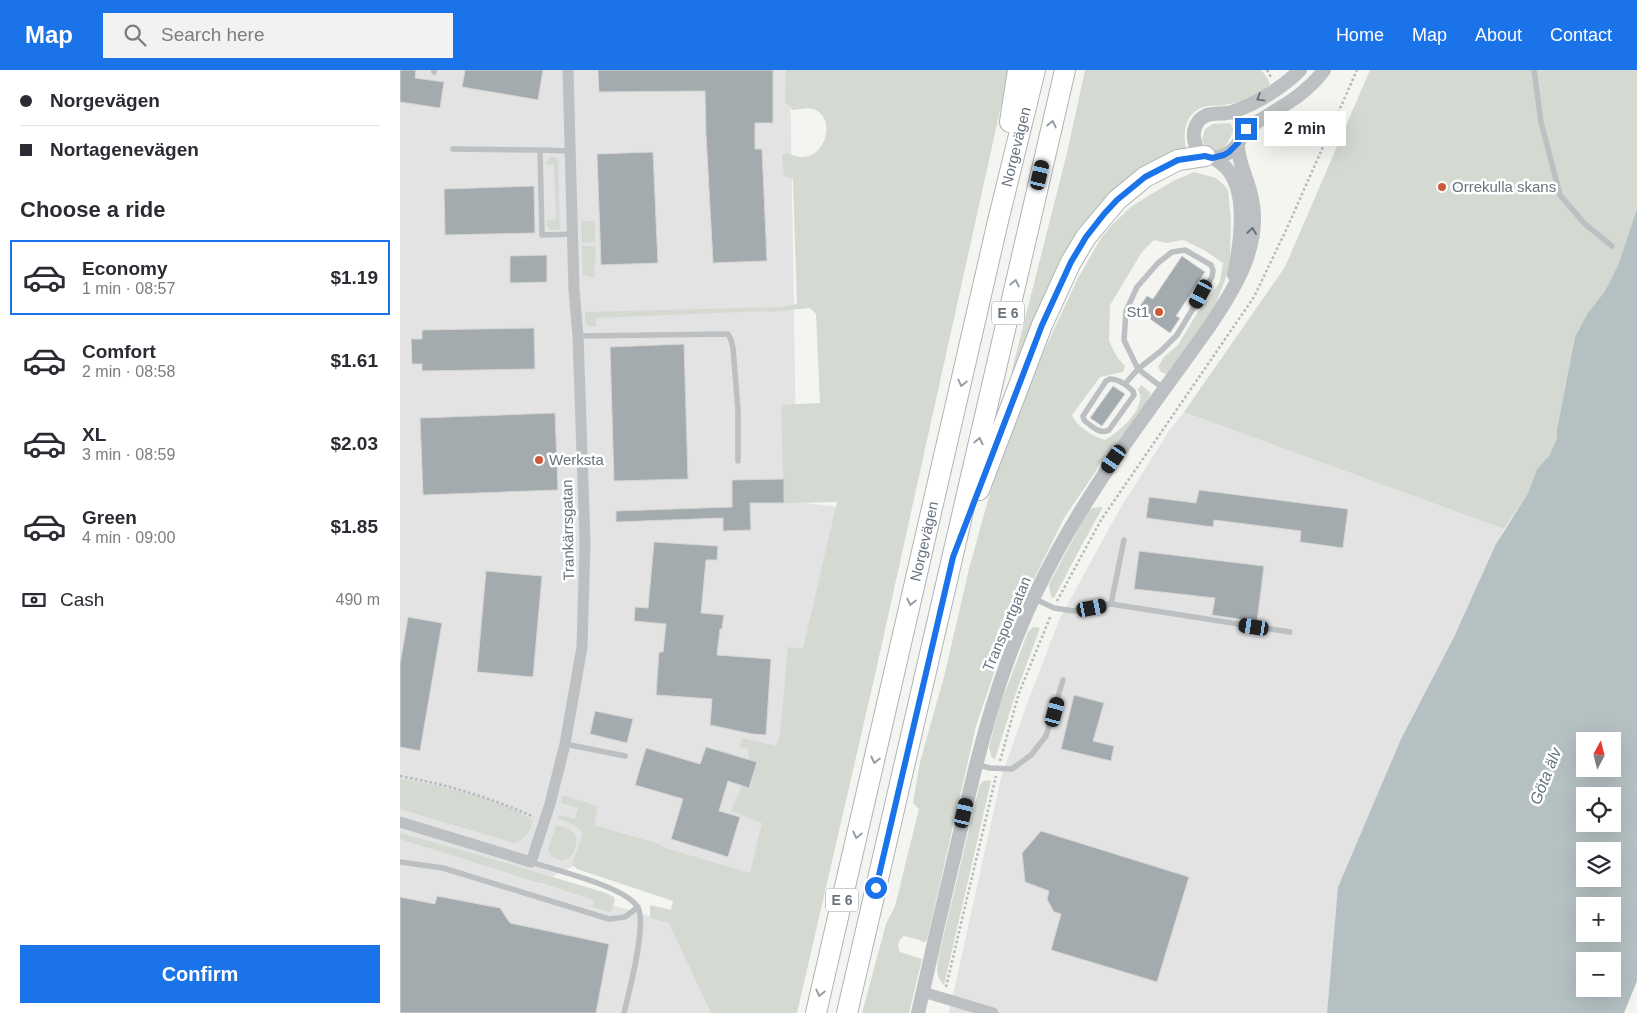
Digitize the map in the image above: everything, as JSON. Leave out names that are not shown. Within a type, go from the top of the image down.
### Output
[{"type":"highway","points":[[998,221],[1018,70]]},
{"type":"highway","name":"Norgevägen","points":[[816,1013],[998,221],[1035,70]]},
{"type":"highway","name":"Norgevägen","points":[[847,1013],[1065,70]]},
{"type":"highway","points":[[953,557],[1042,325],[1071,262],[1086,237],[1117,200],[1145,177],[1178,160],[1209,157]]},
{"type":"street","name":"Trankärrsgatan","points":[[530,862],[544,822],[565,744],[582,647],[584,542],[568,70]]},
{"type":"street","points":[[1300,70],[1278,88],[1254,102],[1230,113],[1205,116],[1199,121],[1195,130],[1195,145],[1199,152],[1209,157],[1229,152],[1238,143],[1241,134],[1246,129],[1296,98],[1324,70]]},
{"type":"street","name":"Transportgatan","points":[[918,1013],[976,764],[1002,674],[1033,598],[1063,540],[1094,488],[1210,327],[1243,270],[1250,249],[1253,203],[1248,180],[1240,158],[1238,143]]},
{"type":"street","name":"Transportgatan","points":[[1209,157],[1228,170],[1235,183],[1240,203],[1239,247],[1231,293]]},
{"type":"street","points":[[400,822],[530,862]]},
{"type":"street","points":[[923,992],[993,1013]]},
{"type":"lane","points":[[1534,70],[1541,122],[1560,195],[1584,223],[1612,246]]},
{"type":"lane","points":[[453,149],[570,151]]},
{"type":"lane","points":[[540,150],[542,235],[573,234]]},
{"type":"lane","points":[[1125,384],[1138,368],[1161,351],[1177,335],[1212,276],[1213,270],[1211,265],[1198,256],[1184,250],[1172,252],[1158,263],[1137,288],[1126,311],[1124,340],[1138,368],[1164,389]]},
{"type":"lane","points":[[578,336],[728,334],[733,348],[738,410],[738,461]]},
{"type":"lane","points":[[1115,379],[1125,384],[1133,391],[1133,398],[1110,430],[1102,432],[1084,420],[1085,412],[1106,381],[1115,379]]},
{"type":"lane","points":[[1111,604],[1124,540]]},
{"type":"lane","points":[[1033,598],[1054,608],[1074,611],[1111,604],[1290,632]]},
{"type":"lane","points":[[976,764],[990,768],[1012,769],[1031,755],[1046,736],[1063,680]]},
{"type":"lane","points":[[565,744],[625,756]]},
{"type":"lane","points":[[400,862],[443,868],[609,919],[625,917],[638,907]]},
{"type":"lane","points":[[530,862],[617,890],[632,900],[638,907],[641,918],[638,946],[624,1013]]},
{"type":"path","points":[[400,776],[479,794],[544,822]]},
{"type":"shaded area","points":[[400,70],[790,70],[797,502],[838,507],[751,876],[593,834],[572,867],[538,883],[673,923],[716,1013],[400,1013]]},
{"type":"shaded area","points":[[786,70],[1009,70],[877,666],[797,1013],[711,1013],[669,923],[650,918],[650,905],[671,910],[673,901],[577,869],[572,865],[583,833],[575,826],[558,818],[559,815],[575,819],[578,808],[561,803],[562,795],[598,806],[594,825],[750,873],[762,823],[731,811],[742,786],[750,788],[757,762],[749,759],[748,749],[740,747],[742,738],[776,746],[780,735],[788,647],[803,649],[837,502],[784,503],[781,405],[820,403],[816,314],[810,308],[768,312],[596,318],[596,327],[591,327],[585,323],[585,312],[783,307],[797,304],[793,179],[784,176],[782,155],[786,153],[805,157],[813,154],[823,143],[826,127],[825,119],[820,113],[811,108],[793,110],[785,102]]},
{"type":"shaded area","points":[[1085,70],[1261,70],[1270,84],[1261,92],[1243,101],[1208,106],[1195,112],[1190,116],[1185,128],[1186,149],[1131,180],[1013,378],[1011,378],[1067,153]]},
{"type":"shaded area","points":[[1370,70],[1637,70],[1637,209],[1618,265],[1605,291],[1587,314],[1575,337],[1557,429],[1557,438],[1549,456],[1537,469],[1528,493],[1504,529],[1184,412],[1285,267]]},
{"type":"shaded area","points":[[1230,123],[1234,130],[1226,145],[1220,150],[1210,149],[1202,140],[1205,129],[1213,124]]},
{"type":"shaded area","points":[[550,157],[558,159],[560,230],[551,230],[547,226],[547,220],[556,219],[554,165],[545,164]]},
{"type":"shaded area","points":[[1194,172],[1216,178],[1228,190],[1231,220],[1230,261],[1228,272],[1215,306],[1169,375],[1161,372],[1158,367],[1164,357],[1178,345],[1196,315],[1214,291],[1220,281],[1223,263],[1204,250],[1183,240],[1166,243],[1154,240],[1142,252],[1110,305],[1109,341],[1117,357],[1125,366],[1123,372],[1100,377],[1072,415],[1077,423],[1086,431],[1105,440],[1124,425],[1136,411],[1140,396],[1138,390],[1141,385],[1151,393],[1134,422],[1098,465],[1096,471],[1064,518],[1023,601],[1002,649],[976,726],[927,940],[922,942],[904,936],[899,943],[900,952],[922,959],[909,1013],[862,1013],[886,924],[895,906],[919,809],[913,803],[920,762],[944,677],[969,569],[990,493],[1008,439],[1044,351],[1077,280],[1101,238],[1132,206],[1173,181]]},
{"type":"shaded area","points":[[581,221],[595,221],[595,242],[582,243]]},
{"type":"shaded area","points":[[582,246],[596,246],[594,278],[583,275]]},
{"type":"shaded area","points":[[1184,412],[1504,529],[1454,637],[1401,739],[1338,887],[1327,1013],[949,1013],[1001,778],[1059,620],[1118,512],[1169,431]]},
{"type":"shaded area","points":[[1102,507],[1054,598],[1051,597],[1049,584],[1088,511],[1092,508]]},
{"type":"shaded area","points":[[1033,627],[1040,628],[1016,693],[995,759],[992,758],[989,748],[993,731],[1002,700],[1028,632]]},
{"type":"shaded area","points":[[400,779],[488,799],[533,821],[526,835],[514,843],[400,809]]},
{"type":"shaded area","points":[[991,781],[944,985],[938,975],[939,955],[979,787],[982,782]]},
{"type":"shaded area","points":[[556,825],[570,829],[576,836],[574,852],[569,858],[561,861],[551,856],[548,850]]},
{"type":"shaded area","points":[[400,833],[606,893],[614,897],[615,901],[610,912],[592,907],[594,900],[400,839]]},
{"type":"water","name":"Göta älv","points":[[1637,209],[1637,981],[1624,1013],[1327,1013],[1338,887],[1401,739],[1454,637],[1496,544],[1528,493],[1537,469],[1549,456],[1557,438],[1557,429],[1575,337],[1587,314],[1605,291],[1618,265]]},
{"type":"building","points":[[400,70],[416,70],[415,78],[444,82],[440,108],[400,102]]},
{"type":"building","points":[[465,70],[543,70],[538,100],[462,87]]},
{"type":"building","points":[[598,70],[773,70],[773,123],[755,123],[755,149],[762,149],[767,261],[713,263],[705,91],[599,92]]},
{"type":"building","points":[[653,152],[658,263],[601,265],[597,154]]},
{"type":"building","points":[[534,186],[535,233],[445,235],[444,189]]},
{"type":"building","points":[[547,255],[547,282],[510,283],[510,256]]},
{"type":"building","points":[[1182,256],[1205,272],[1176,316],[1180,318],[1170,333],[1137,310],[1147,296],[1153,299]]},
{"type":"building","points":[[534,328],[535,369],[422,371],[422,364],[412,364],[411,339],[422,339],[422,330]]},
{"type":"building","points":[[684,344],[688,479],[614,481],[610,347]]},
{"type":"building","points":[[1113,386],[1125,394],[1102,426],[1090,418]]},
{"type":"building","points":[[555,413],[558,490],[423,495],[420,418]]},
{"type":"building","points":[[784,479],[784,503],[750,503],[751,530],[723,531],[723,518],[616,522],[616,511],[732,507],[732,480]]},
{"type":"building","points":[[1199,490],[1348,509],[1343,548],[1300,542],[1301,531],[1214,520],[1213,527],[1146,518],[1149,497],[1196,503]]},
{"type":"building","points":[[654,542],[718,546],[717,560],[706,560],[701,613],[724,615],[722,629],[720,629],[717,655],[771,659],[766,735],[710,725],[712,699],[656,695],[659,652],[663,652],[666,624],[634,621],[635,607],[648,608]]},
{"type":"building","points":[[1139,551],[1264,566],[1257,622],[1212,615],[1215,598],[1134,589]]},
{"type":"building","points":[[486,571],[542,576],[533,677],[477,672]]},
{"type":"building","points":[[408,617],[442,623],[420,751],[400,747],[400,664]]},
{"type":"building","points":[[1074,695],[1104,703],[1093,741],[1114,746],[1111,761],[1061,749]]},
{"type":"building","points":[[595,711],[633,719],[627,743],[590,734]]},
{"type":"building","points":[[706,747],[757,762],[749,788],[728,781],[719,811],[740,817],[728,857],[671,839],[683,799],[635,785],[646,748],[700,764]]},
{"type":"building","points":[[1041,831],[1189,877],[1157,982],[1051,950],[1061,914],[1054,912],[1047,899],[1049,891],[1025,882],[1022,853]]},
{"type":"building","points":[[437,896],[500,908],[510,923],[609,944],[596,1013],[400,1013],[400,897],[435,904]]},
{"type":"place","name":"Orrekulla skans","points":[[1442,187]]},
{"type":"place","name":"St1","points":[[1159,312]]},
{"type":"place","name":"Werksta","points":[[539,460]]},
{"type":"route","points":[[876,888],[953,557],[1019,382],[1042,325],[1071,262],[1086,237],[1104,214],[1117,200],[1145,177],[1178,160],[1205,156],[1212,158],[1224,155],[1234,148],[1241,134],[1246,129]]}]
